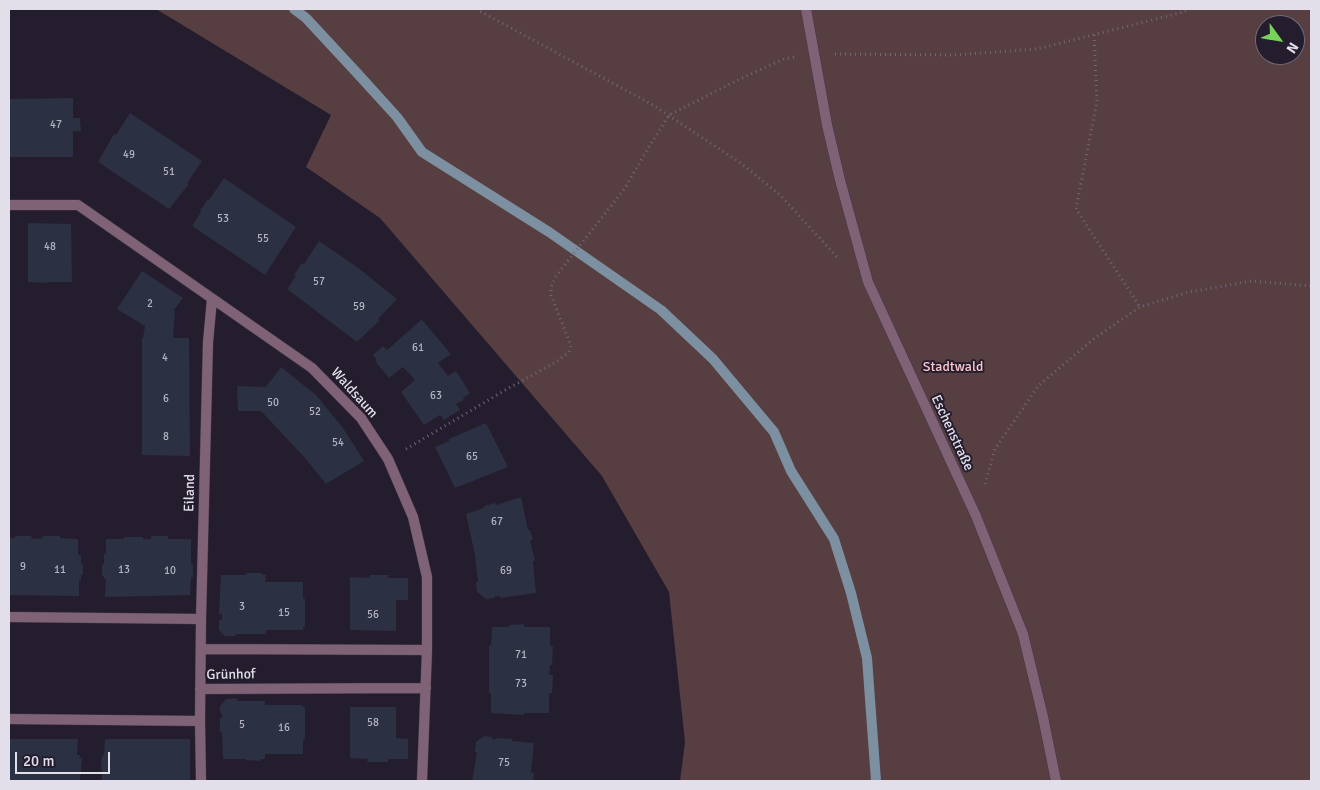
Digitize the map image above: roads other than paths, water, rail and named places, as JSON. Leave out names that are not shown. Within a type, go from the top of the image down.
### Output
[{"type":"street","name":"Eschenstraße","points":[[806,9],[816,53],[827,125],[868,282],[976,516],[1023,634],[1056,781]]},
{"type":"street","name":"Waldsaum","points":[[9,205],[78,206],[312,368],[361,418],[388,459],[413,517],[427,576],[427,650],[422,781]]},
{"type":"street","name":"Eiland","points":[[200,689],[208,342],[212,299]]},
{"type":"street","points":[[9,617],[201,619]]},
{"type":"street","name":"Grünhof","points":[[201,649],[427,650]]},
{"type":"street","name":"Grünhof","points":[[200,721],[200,689],[426,688]]},
{"type":"street","points":[[9,719],[200,721],[201,781]]},
{"type":"waterway","points":[[294,9],[306,18],[397,117],[422,152],[549,232],[661,310],[713,359],[774,432],[791,471],[834,539],[851,593],[867,658],[876,781]]},
{"type":"park label","name":"Stadtwald","points":[[953,367]]}]
